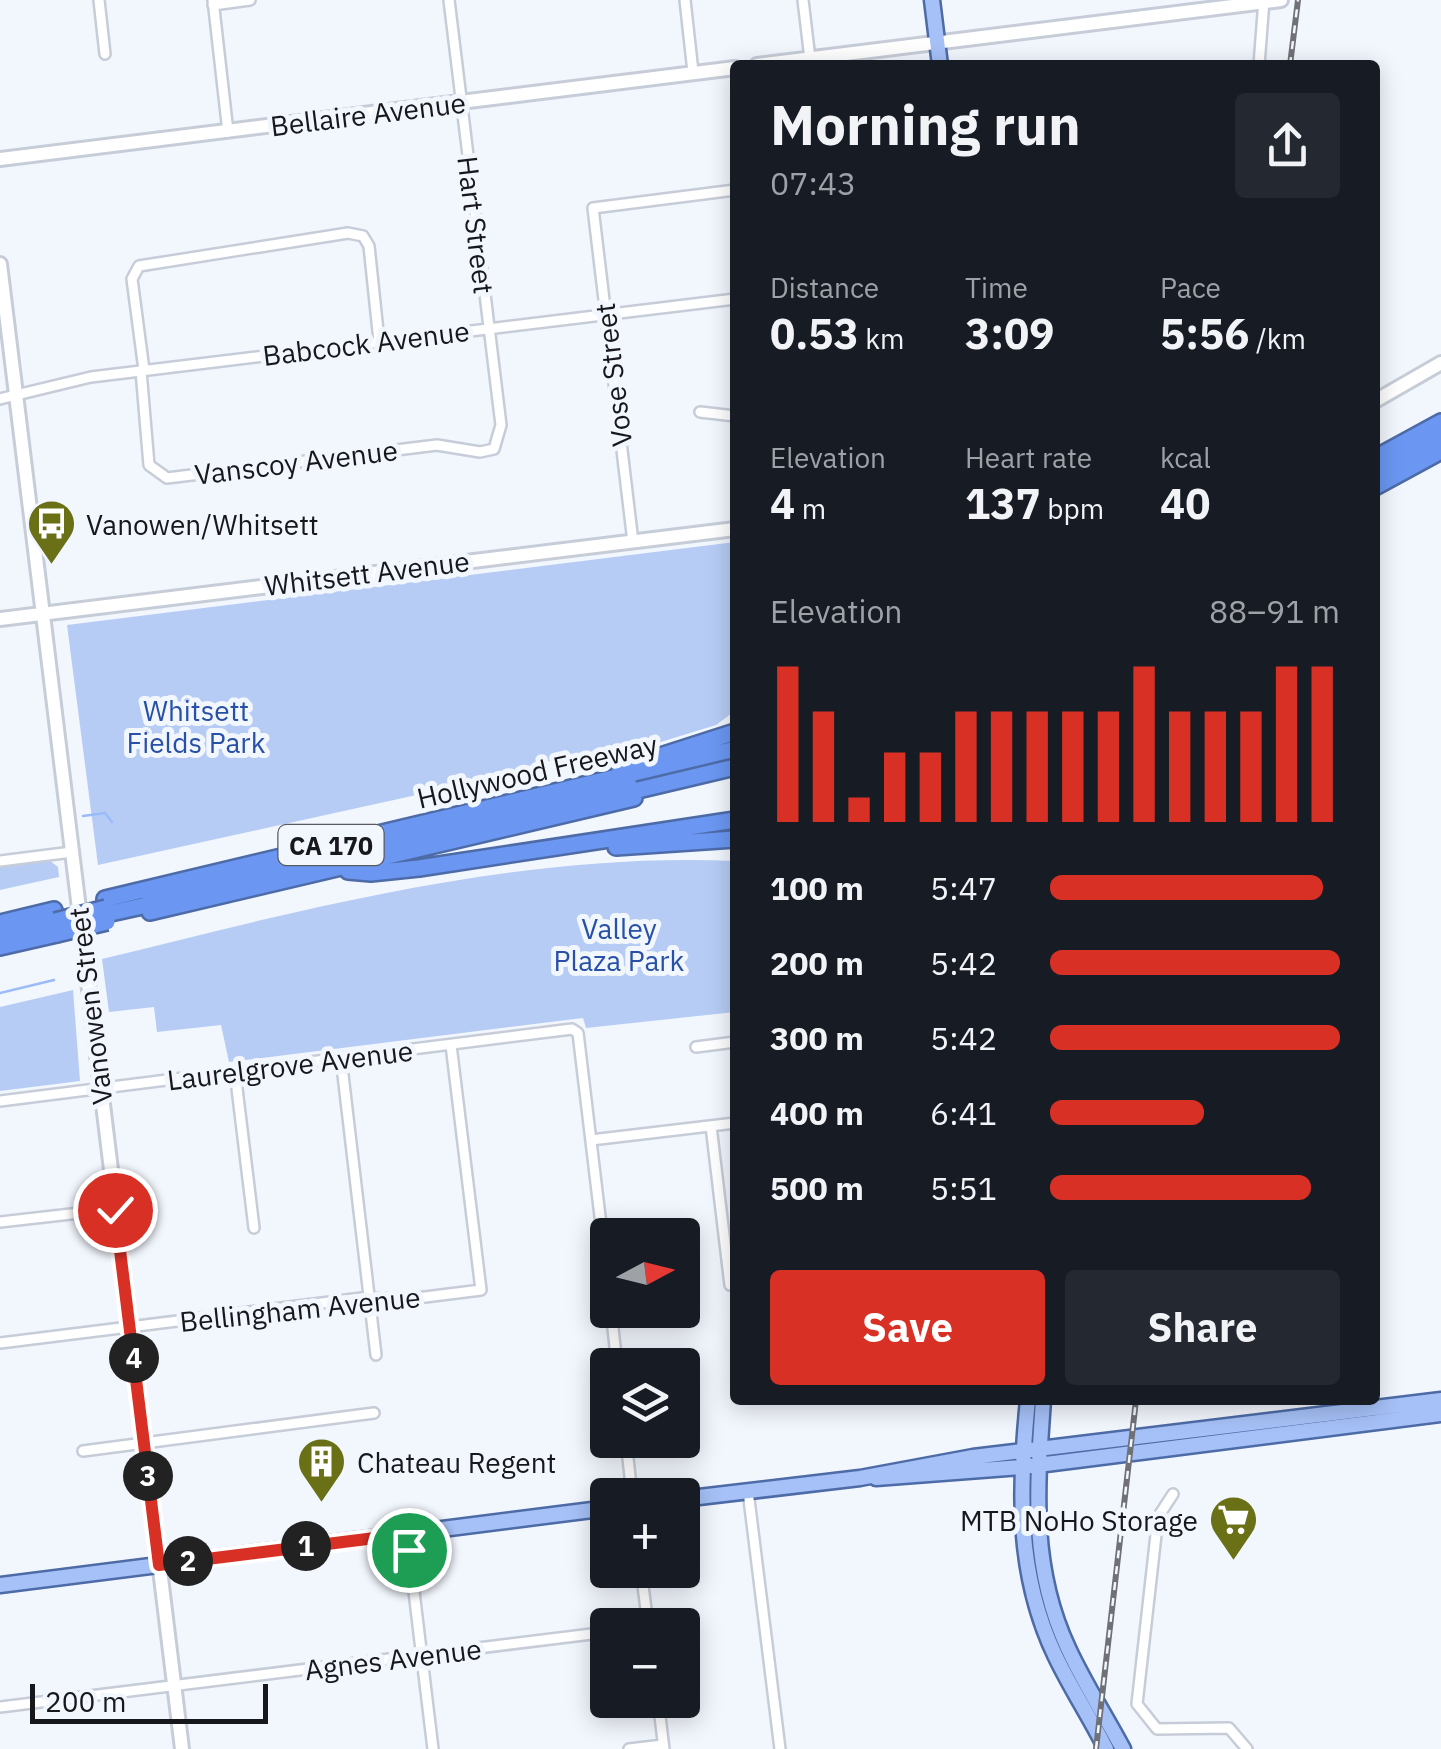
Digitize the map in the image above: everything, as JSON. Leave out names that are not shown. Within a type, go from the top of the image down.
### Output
[{"type":"highway","points":[[1380,447],[1441,422]]},
{"type":"highway","points":[[1380,455],[1441,422]]},
{"type":"highway","points":[[1380,468],[1441,438]]},
{"type":"highway","points":[[1380,475],[1441,438]]},
{"type":"highway","points":[[1380,487],[1441,450]]},
{"type":"highway","points":[[558,791],[730,734]]},
{"type":"highway","name":"Hollywood Freeway","points":[[0,948],[55,923],[558,791],[730,750]]},
{"type":"highway","points":[[106,911],[730,764]]},
{"type":"highway","name":"Hollywood Freeway","points":[[0,923],[55,923],[332,870],[730,775]]},
{"type":"highway","points":[[332,870],[372,874],[730,821]]},
{"type":"highway","points":[[557,848],[730,839]]},
{"type":"highway","points":[[0,937],[55,923]]},
{"type":"main road","points":[[932,0],[939,60]]},
{"type":"main road","points":[[801,60],[863,58],[937,43],[1281,0]]},
{"type":"main road","name":"Bellaire Avenue","points":[[0,159],[730,68]]},
{"type":"main road","name":"Vanowen Street","points":[[0,264],[182,1749]]},
{"type":"main road","points":[[1380,398],[1441,364]]},
{"type":"main road","name":"Whitsett Avenue","points":[[0,619],[730,530]]},
{"type":"main road","points":[[700,1497],[860,1478],[901,1479],[1030,1458],[1376,1415],[1441,1400]]},
{"type":"main road","points":[[1028,1405],[1040,1558],[1051,1604],[1068,1649],[1123,1749]]},
{"type":"main road","points":[[1041,1405],[1030,1458],[1025,1561],[1054,1654],[1106,1749]]},
{"type":"main road","points":[[1376,1415],[1441,1414]]},
{"type":"main road","points":[[0,1585],[590,1510]]},
{"type":"street","points":[[99,0],[105,54]]},
{"type":"street","points":[[228,132],[213,2],[250,0]]},
{"type":"street","name":"Hart Street","points":[[437,445],[488,452],[498,444],[501,425],[449,0]]},
{"type":"street","points":[[685,0],[693,72]]},
{"type":"street","points":[[802,0],[810,59]]},
{"type":"street","points":[[1259,60],[1264,1]]},
{"type":"street","name":"Vose Street","points":[[633,542],[593,208],[730,191]]},
{"type":"street","points":[[142,371],[132,279],[144,263],[348,233],[364,236],[370,246],[379,341]]},
{"type":"street","name":"Babcock Avenue","points":[[0,399],[142,371],[730,300]]},
{"type":"street","name":"Vanscoy Avenue","points":[[142,371],[149,465],[156,474],[173,477],[437,445]]},
{"type":"street","points":[[700,412],[730,415]]},
{"type":"street","points":[[0,860],[72,852]]},
{"type":"street","name":"Laurelgrove Avenue","points":[[0,1101],[572,1029],[578,1033],[591,1140]]},
{"type":"street","points":[[696,1047],[730,1043]]},
{"type":"street","name":"Bellingham Avenue","points":[[0,1343],[369,1298],[481,1290],[451,1045]]},
{"type":"street","points":[[341,1058],[376,1354]]},
{"type":"street","points":[[235,1072],[254,1228]]},
{"type":"street","points":[[600,1218],[591,1140],[730,1124]]},
{"type":"street","points":[[712,1126],[730,1286]]},
{"type":"street","points":[[0,1222],[115,1210]]},
{"type":"street","points":[[83,1451],[374,1413]]},
{"type":"street","points":[[748,1492],[780,1749]]},
{"type":"street","points":[[1173,1494],[1158,1517],[1137,1704],[1157,1728],[1229,1728],[1247,1749]]},
{"type":"street","points":[[407,1534],[433,1749]]},
{"type":"street","name":"Agnes Avenue","points":[[0,1707],[590,1634]]},
{"type":"street","points":[[629,1749],[664,1747],[660,1718]]},
{"type":"green space","name":"Whitsett Fields Park","points":[[730,543],[730,715],[716,725],[651,745],[544,762],[471,783],[98,865],[67,625]]},
{"type":"green space","points":[[49,860],[58,867],[59,877],[0,890],[0,866]]},
{"type":"green space","name":"Valley Plaza Park","points":[[730,861],[730,1013],[586,1028],[583,1018],[229,1062],[221,1025],[157,1032],[154,1007],[109,1012],[102,959],[416,888],[574,865]]},
{"type":"green space","points":[[73,990],[80,1081],[0,1091],[0,1007]]},
{"type":"waterway","points":[[83,816],[105,813],[112,822]]},
{"type":"waterway","points":[[0,993],[54,980]]},
{"type":"railway","points":[[1291,60],[1298,0]]},
{"type":"railway","points":[[1096,1749],[1135,1405]]},
{"type":"place","name":"Vanowen/Whitsett","points":[[51,566]]},
{"type":"place","name":"Chateau Regent","points":[[322,1504]]},
{"type":"place","name":"MTB NoHo Storage","points":[[1233,1562]]},
{"type":"route","points":[[115,1210],[159,1565],[407,1534],[409,1550]]}]
